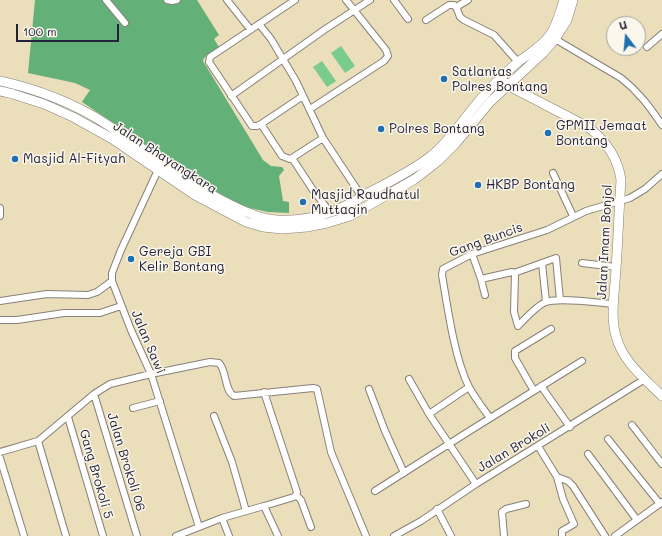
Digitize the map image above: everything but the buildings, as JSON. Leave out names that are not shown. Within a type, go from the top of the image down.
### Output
[{"type":"main road","name":"Jalan Bhayangkara","points":[[0,82],[54,98],[82,110],[200,187],[220,199],[260,217],[277,220],[303,218],[329,213],[362,197],[411,170],[435,152],[500,78],[518,62],[538,48],[550,35],[564,0]]},
{"type":"main road","name":"Jalan Bhayangkara","points":[[0,91],[44,104],[73,117],[111,138],[195,195],[246,222],[263,227],[282,229],[307,227],[350,216],[415,179],[438,161],[456,143],[490,102],[555,39],[567,20],[573,0]]},
{"type":"main road","name":"Jalan Imam Bonjol","points":[[500,78],[507,85],[571,118],[595,133],[606,144],[616,161],[621,180],[614,304],[614,326],[616,337],[626,357],[635,369],[662,396]]},
{"type":"main road","points":[[174,182],[180,174]]},
{"type":"main road","points":[[382,186],[387,195]]},
{"type":"main road","points":[[195,195],[200,187]]},
{"type":"main road","points":[[362,197],[367,206]]},
{"type":"street","points":[[106,0],[125,23]]},
{"type":"street","points":[[167,0],[177,0]]},
{"type":"street","points":[[226,0],[250,29]]},
{"type":"street","points":[[283,0],[287,6]]},
{"type":"street","points":[[295,0],[250,29],[209,59],[210,66],[252,126],[261,124],[302,96]]},
{"type":"street","points":[[310,109],[388,56],[386,50],[346,0]]},
{"type":"street","points":[[231,96],[370,0]]},
{"type":"street","points":[[394,0],[408,19]]},
{"type":"street","points":[[457,9],[458,6],[468,0]]},
{"type":"street","points":[[426,20],[449,5],[454,5],[464,20],[494,35],[518,62]]},
{"type":"street","points":[[259,24],[296,80],[302,96],[310,109],[323,138],[362,197]]},
{"type":"street","points":[[646,47],[662,34]]},
{"type":"street","points":[[555,39],[621,78],[631,86],[642,96],[662,125]]},
{"type":"street","points":[[261,124],[282,156],[290,159],[323,138]]},
{"type":"street","points":[[292,158],[329,213]]},
{"type":"street","points":[[0,301],[47,294],[88,295],[97,292],[112,283],[112,273],[121,250],[158,170]]},
{"type":"street","points":[[553,173],[573,216]]},
{"type":"street","name":"Gang Buncis","points":[[490,418],[469,387],[456,350],[442,272],[444,267],[472,254],[547,230],[586,211],[619,202],[638,194],[661,178]]},
{"type":"street","points":[[0,208],[0,216]]},
{"type":"street","points":[[472,254],[482,279],[486,295]]},
{"type":"street","points":[[482,279],[514,272],[555,258],[557,259],[560,300]]},
{"type":"street","points":[[542,263],[546,302]]},
{"type":"street","points":[[582,263],[616,267]]},
{"type":"street","points":[[514,272],[514,312],[518,326],[546,302],[560,300],[614,304]]},
{"type":"street","name":"Jalan Sawi","points":[[112,283],[151,374],[199,527]]},
{"type":"street","points":[[0,320],[17,320],[64,313],[100,313],[121,306]]},
{"type":"street","points":[[534,391],[515,358],[514,353],[550,329]]},
{"type":"street","points":[[375,491],[449,443],[582,361]]},
{"type":"street","points":[[0,452],[38,440],[68,417],[94,394],[110,384],[151,374],[215,362],[221,365],[230,394],[233,396],[264,392],[313,388],[317,389],[331,452],[366,536]]},
{"type":"street","points":[[409,379],[429,414],[476,484]]},
{"type":"street","name":"Jalan Brokoli","points":[[394,536],[421,521],[476,484],[645,379]]},
{"type":"street","points":[[541,386],[570,427]]},
{"type":"street","points":[[429,414],[469,387]]},
{"type":"street","points":[[369,389],[385,431],[404,473]]},
{"type":"street","points":[[176,536],[222,518],[294,498],[296,495],[297,492],[264,392]]},
{"type":"street","name":"Jalan Brokoli 06","points":[[94,394],[137,536]]},
{"type":"street","points":[[133,408],[160,401]]},
{"type":"street","points":[[214,416],[232,462],[246,511]]},
{"type":"street","name":"Gang Brokoli 5","points":[[68,417],[103,536]]},
{"type":"street","points":[[632,425],[662,464]]},
{"type":"street","points":[[608,439],[661,503],[615,536]]},
{"type":"street","points":[[38,440],[66,536]]},
{"type":"street","points":[[538,446],[557,477],[563,499],[574,522],[574,525],[562,531],[562,536]]},
{"type":"street","points":[[588,454],[637,520]]},
{"type":"street","points":[[0,458],[24,536]]},
{"type":"street","points":[[557,477],[568,481],[573,486],[605,536]]},
{"type":"street","points":[[296,495],[302,500],[311,527]]},
{"type":"street","points":[[504,536],[502,512],[506,509],[526,504]]},
{"type":"street","points":[[264,506],[278,536]]},
{"type":"street","points":[[437,509],[452,536]]},
{"type":"street","points":[[222,518],[229,536]]},
{"type":"green space","points":[[35,0],[197,0],[219,35],[214,39],[219,47],[204,58],[203,61],[263,160],[271,166],[282,167],[284,170],[279,176],[283,201],[289,202],[289,213],[268,212],[245,207],[211,189],[82,102],[90,90],[75,83],[28,73]]},
{"type":"green space","points":[[341,46],[355,66],[345,73],[331,53]]},
{"type":"green space","points":[[322,61],[336,81],[327,87],[313,67]]},
{"type":"place","name":"Satlantas Polres Bontang","points":[[444,79]]},
{"type":"place","name":"Polres Bontang","points":[[381,129]]},
{"type":"place","name":"GPMII Jemaat Bontang","points":[[548,133]]},
{"type":"place","name":"Masjid Al-Fityah","points":[[15,159]]},
{"type":"place","name":"HKBP Bontang","points":[[478,185]]},
{"type":"place","name":"Masjid Raudhatul Muttaqin","points":[[303,202]]},
{"type":"place","name":"Gereja GBI Kelir Bontang","points":[[131,259]]}]
